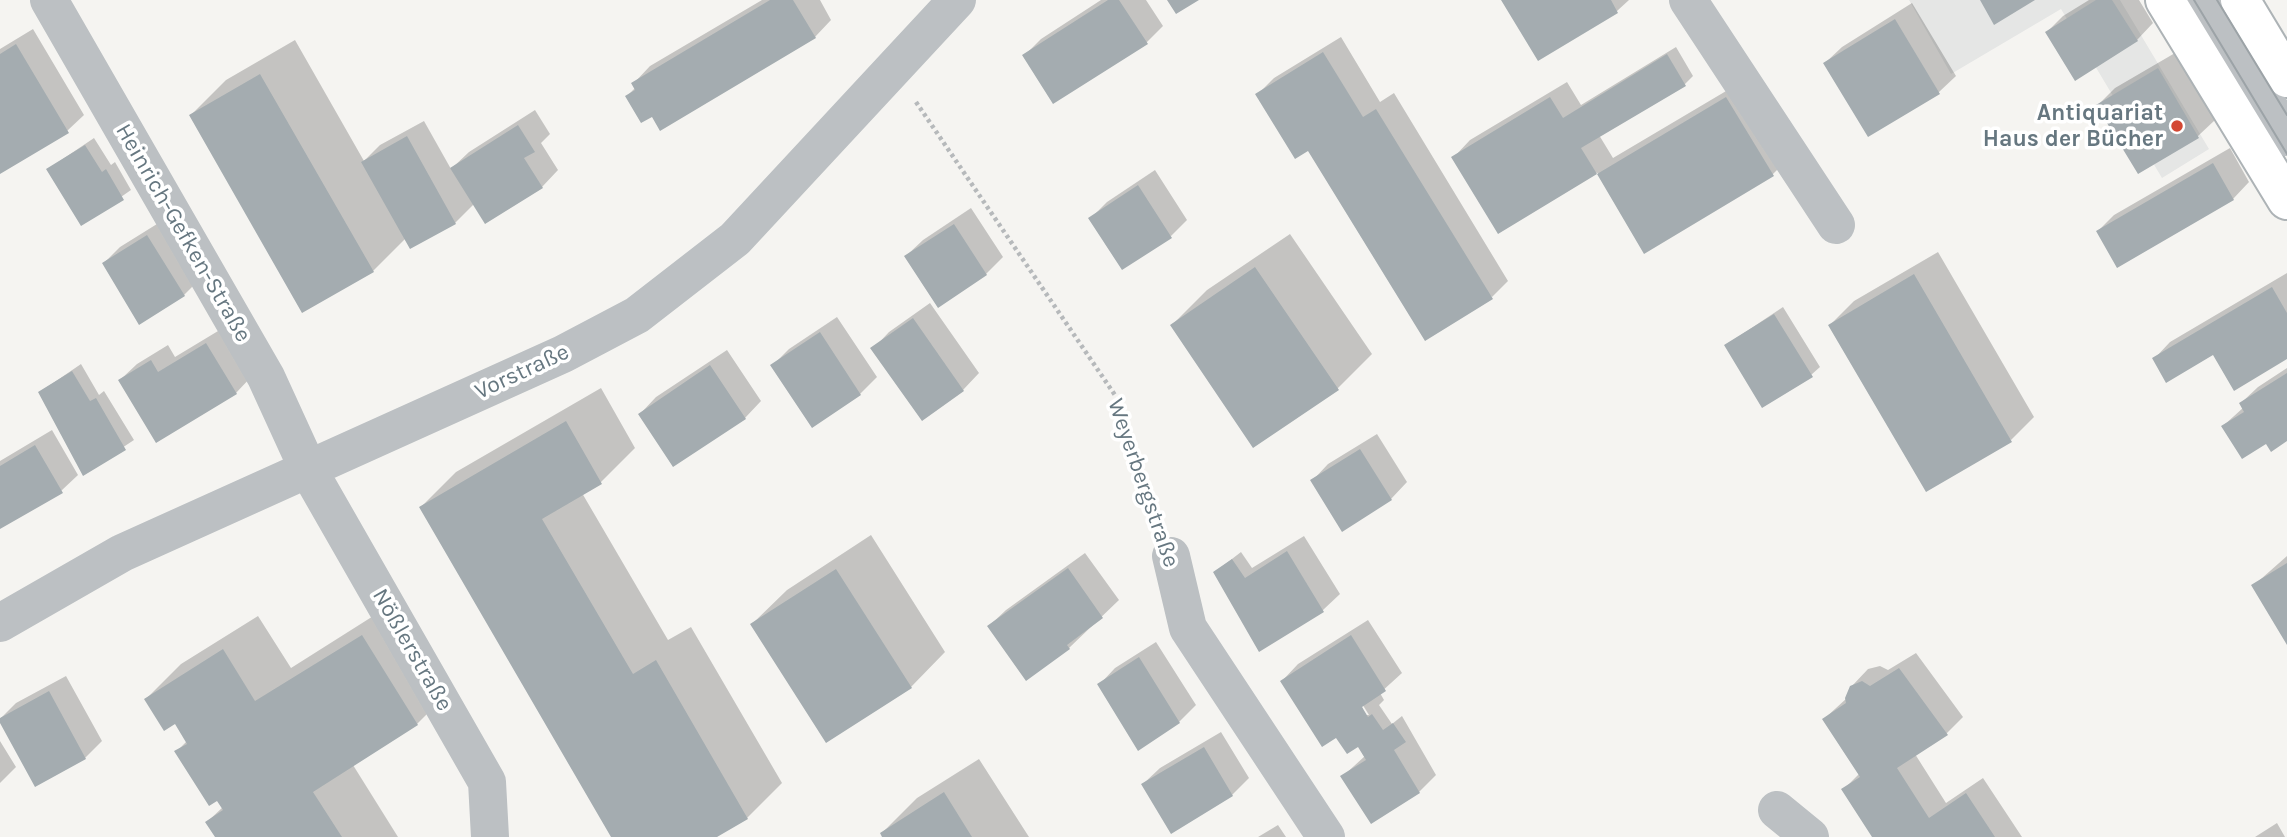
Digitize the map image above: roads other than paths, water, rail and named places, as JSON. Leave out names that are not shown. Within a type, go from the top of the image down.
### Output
[{"type":"main road","points":[[2165,0],[2287,200]]},
{"type":"main road","points":[[2240,0],[2287,78]]},
{"type":"street","name":"Heinrich-Gefken-Straße","points":[[49,0],[266,377],[309,471]]},
{"type":"street","name":"Vorstraße","points":[[0,623],[122,553],[309,471],[563,354],[637,315],[735,239],[957,0]]},
{"type":"street","points":[[1688,0],[1836,225]]},
{"type":"street","points":[[2204,0],[2287,137]]},
{"type":"street","name":"Nößlerstraße","points":[[309,471],[487,782],[490,837]]},
{"type":"street","name":"Weyerbergstraße","points":[[1171,556],[1188,628],[1326,837]]},
{"type":"street","points":[[1777,810],[1810,837]]},
{"type":"tram line","points":[[2194,0],[2287,154]]},
{"type":"tram line","points":[[2217,0],[2287,115]]},
{"type":"place","name":"Antiquariat Haus der Bücher","points":[[2177,126]]}]
